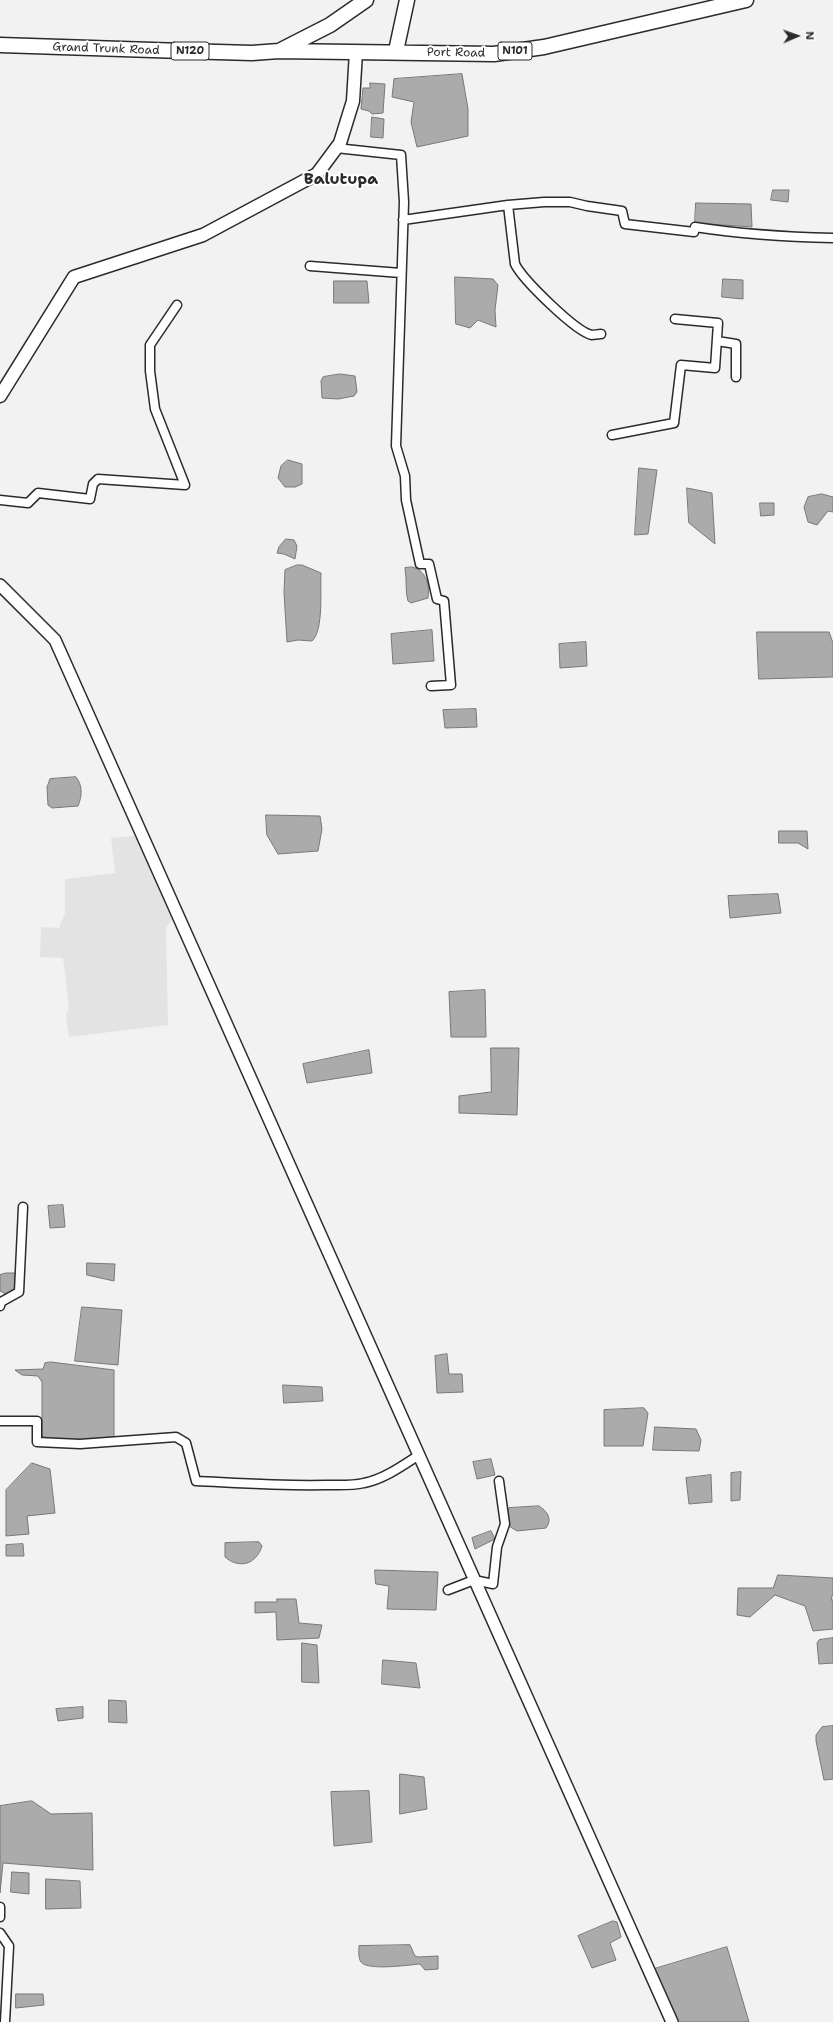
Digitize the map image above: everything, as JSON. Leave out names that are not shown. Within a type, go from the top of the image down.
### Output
[{"type":"highway","name":"Grand Trunk Road","points":[[0,45],[252,53],[279,51],[330,25],[366,0]]},
{"type":"highway","points":[[396,52],[407,0]]},
{"type":"highway","name":"Port Road","points":[[279,51],[476,54],[522,50],[746,0]]},
{"type":"main road","points":[[0,396],[74,277],[203,235],[317,174],[340,143],[353,101],[356,52]]},
{"type":"street","points":[[336,148],[401,155],[403,220],[396,446],[405,476],[406,500],[420,564],[429,564],[437,599],[444,601],[451,685],[431,686]]},
{"type":"street","points":[[403,220],[508,205],[570,202],[622,211],[625,224],[694,232],[695,227],[745,235],[761,234],[833,238]]},
{"type":"street","points":[[508,205],[515,264],[519,272],[539,294],[581,329],[591,335],[601,334]]},
{"type":"street","points":[[310,266],[401,273]]},
{"type":"street","points":[[0,500],[28,503],[38,493],[90,498],[93,484],[98,479],[185,485],[155,409],[150,371],[150,345],[177,305]]},
{"type":"street","points":[[612,435],[674,423],[681,365],[715,368],[718,323],[675,318]]},
{"type":"street","points":[[717,341],[736,344],[736,377]]},
{"type":"street","points":[[0,585],[55,640],[672,2022]]},
{"type":"street","points":[[0,1306],[3,1298],[19,1292],[23,1207]]},
{"type":"street","points":[[0,1421],[37,1421],[37,1442],[80,1444],[176,1437],[186,1443],[196,1481],[297,1486],[364,1483],[377,1479],[400,1468],[419,1456]]},
{"type":"street","points":[[448,1590],[474,1580],[493,1584],[497,1547],[505,1524],[499,1481]]},
{"type":"street","points":[[0,1907],[0,1917]]},
{"type":"street","points":[[0,1933],[9,1946],[5,2022]]},
{"type":"shaded area","points":[[462,74],[468,109],[468,136],[417,147],[411,122],[414,102],[392,97],[394,79]]},
{"type":"shaded area","points":[[370,83],[385,84],[383,113],[372,114],[369,111],[361,109],[363,88],[370,88]]},
{"type":"shaded area","points":[[372,117],[384,119],[383,138],[371,137]]},
{"type":"shaded area","points":[[773,190],[789,190],[788,202],[771,200]]},
{"type":"shaded area","points":[[696,203],[751,204],[752,227],[695,223]]},
{"type":"shaded area","points":[[455,277],[493,279],[498,285],[495,310],[496,327],[478,320],[470,328],[456,324]]},
{"type":"shaded area","points":[[723,279],[743,280],[743,299],[722,297]]},
{"type":"shaded area","points":[[334,281],[367,281],[369,303],[334,303]]},
{"type":"shaded area","points":[[340,374],[355,376],[357,392],[354,396],[338,399],[322,398],[321,381],[323,377]]},
{"type":"shaded area","points":[[288,460],[302,464],[302,484],[295,487],[285,487],[278,478],[281,466]]},
{"type":"shaded area","points":[[639,468],[657,470],[648,534],[635,535]]},
{"type":"shaded area","points":[[687,488],[712,493],[715,544],[689,523]]},
{"type":"shaded area","points":[[822,494],[833,497],[833,512],[828,511],[817,525],[808,522],[804,507],[808,497]]},
{"type":"shaded area","points":[[760,503],[774,503],[774,515],[761,516]]},
{"type":"shaded area","points":[[286,539],[294,540],[297,546],[295,559],[284,554],[277,553],[279,547]]},
{"type":"shaded area","points":[[297,565],[302,565],[321,573],[320,619],[316,636],[312,641],[298,640],[287,642],[284,592],[285,570]]},
{"type":"shaded area","points":[[412,567],[421,571],[424,575],[428,583],[428,598],[411,603],[408,601],[407,597],[405,568]]},
{"type":"shaded area","points":[[432,630],[434,661],[393,664],[391,634]]},
{"type":"shaded area","points":[[757,632],[829,632],[833,643],[833,677],[759,679]]},
{"type":"shaded area","points":[[586,642],[587,666],[560,668],[559,644]]},
{"type":"shaded area","points":[[476,709],[477,727],[445,728],[443,710]]},
{"type":"shaded area","points":[[76,777],[80,784],[81,791],[78,806],[52,808],[48,805],[47,787],[50,779]]},
{"type":"shaded area","points":[[266,815],[320,816],[322,829],[318,851],[278,854],[267,835]]},
{"type":"shaded area","points":[[779,831],[807,831],[808,849],[798,843],[779,843]]},
{"type":"shaded area","points":[[135,836],[172,920],[166,928],[168,1025],[69,1037],[66,1015],[69,1008],[63,958],[40,957],[41,927],[59,928],[65,913],[65,879],[115,873],[111,838]]},
{"type":"shaded area","points":[[778,894],[781,913],[730,918],[728,896]]},
{"type":"shaded area","points":[[485,990],[486,1037],[451,1037],[449,992]]},
{"type":"shaded area","points":[[491,1048],[519,1048],[517,1115],[459,1113],[459,1096],[491,1092]]},
{"type":"shaded area","points":[[369,1050],[372,1073],[307,1083],[303,1064]]},
{"type":"shaded area","points":[[63,1205],[65,1227],[50,1228],[48,1206]]},
{"type":"shaded area","points":[[87,1263],[115,1264],[114,1281],[87,1275]]},
{"type":"shaded area","points":[[6,1273],[16,1273],[16,1290],[6,1294],[0,1291],[0,1275]]},
{"type":"shaded area","points":[[82,1307],[122,1310],[118,1365],[75,1361]]},
{"type":"shaded area","points":[[447,1354],[449,1374],[462,1374],[463,1392],[437,1393],[435,1356]]},
{"type":"shaded area","points":[[51,1362],[114,1370],[114,1437],[90,1441],[42,1437],[42,1382],[38,1376],[22,1375],[15,1370],[43,1369],[45,1363]]},
{"type":"shaded area","points":[[283,1385],[322,1387],[323,1401],[284,1403]]},
{"type":"shaded area","points":[[644,1408],[648,1413],[643,1446],[604,1446],[604,1410]]},
{"type":"shaded area","points":[[655,1427],[696,1429],[701,1440],[699,1451],[653,1450]]},
{"type":"shaded area","points":[[491,1459],[495,1475],[477,1479],[473,1462]]},
{"type":"shaded area","points":[[32,1463],[50,1469],[55,1513],[27,1516],[29,1534],[6,1536],[6,1490]]},
{"type":"shaded area","points":[[741,1472],[740,1500],[731,1501],[731,1473]]},
{"type":"shaded area","points":[[711,1475],[712,1502],[689,1504],[686,1478]]},
{"type":"shaded area","points":[[539,1506],[544,1510],[549,1518],[546,1528],[517,1531],[509,1526],[507,1512],[509,1508]]},
{"type":"shaded area","points":[[491,1531],[495,1539],[475,1549],[472,1538]]},
{"type":"shaded area","points":[[259,1542],[262,1546],[256,1557],[251,1561],[241,1564],[230,1561],[225,1557],[225,1543]]},
{"type":"shaded area","points":[[23,1544],[24,1556],[6,1556],[6,1545]]},
{"type":"shaded area","points":[[375,1570],[438,1572],[436,1610],[387,1609],[389,1586],[376,1584]]},
{"type":"shaded area","points":[[778,1575],[833,1578],[833,1593],[831,1600],[833,1600],[833,1629],[813,1631],[805,1606],[775,1595],[750,1617],[737,1615],[738,1588],[773,1588]]},
{"type":"shaded area","points":[[277,1599],[296,1599],[299,1623],[322,1625],[319,1638],[277,1640],[276,1612],[255,1613],[255,1602],[277,1602]]},
{"type":"shaded area","points":[[833,1638],[833,1663],[819,1664],[817,1643],[819,1640]]},
{"type":"shaded area","points":[[302,1643],[317,1645],[319,1683],[302,1682]]},
{"type":"shaded area","points":[[383,1660],[416,1663],[420,1688],[382,1684]]},
{"type":"shaded area","points":[[109,1700],[126,1701],[127,1723],[109,1722]]},
{"type":"shaded area","points":[[83,1707],[83,1718],[58,1721],[56,1709]]},
{"type":"shaded area","points":[[833,1726],[833,1779],[824,1780],[816,1735],[822,1727]]},
{"type":"shaded area","points":[[400,1774],[424,1777],[427,1809],[400,1814]]},
{"type":"shaded area","points":[[369,1791],[372,1842],[334,1846],[331,1792]]},
{"type":"shaded area","points":[[32,1801],[51,1814],[92,1813],[93,1870],[3,1863],[0,1893],[0,1806]]},
{"type":"shaded area","points":[[12,1872],[29,1873],[29,1894],[11,1892]]},
{"type":"shaded area","points":[[46,1879],[80,1881],[81,1908],[46,1909]]},
{"type":"shaded area","points":[[613,1921],[617,1922],[621,1937],[610,1943],[616,1960],[592,1968],[578,1936]]},
{"type":"shaded area","points":[[410,1945],[415,1956],[438,1956],[438,1969],[425,1970],[420,1964],[389,1967],[371,1966],[365,1965],[359,1959],[359,1946]]},
{"type":"shaded area","points":[[727,1947],[749,2022],[675,2022],[651,1970]]},
{"type":"shaded area","points":[[16,1994],[43,1994],[44,2005],[16,2008]]},
{"type":"district","name":"Balutupa","points":[[341,180]]}]
